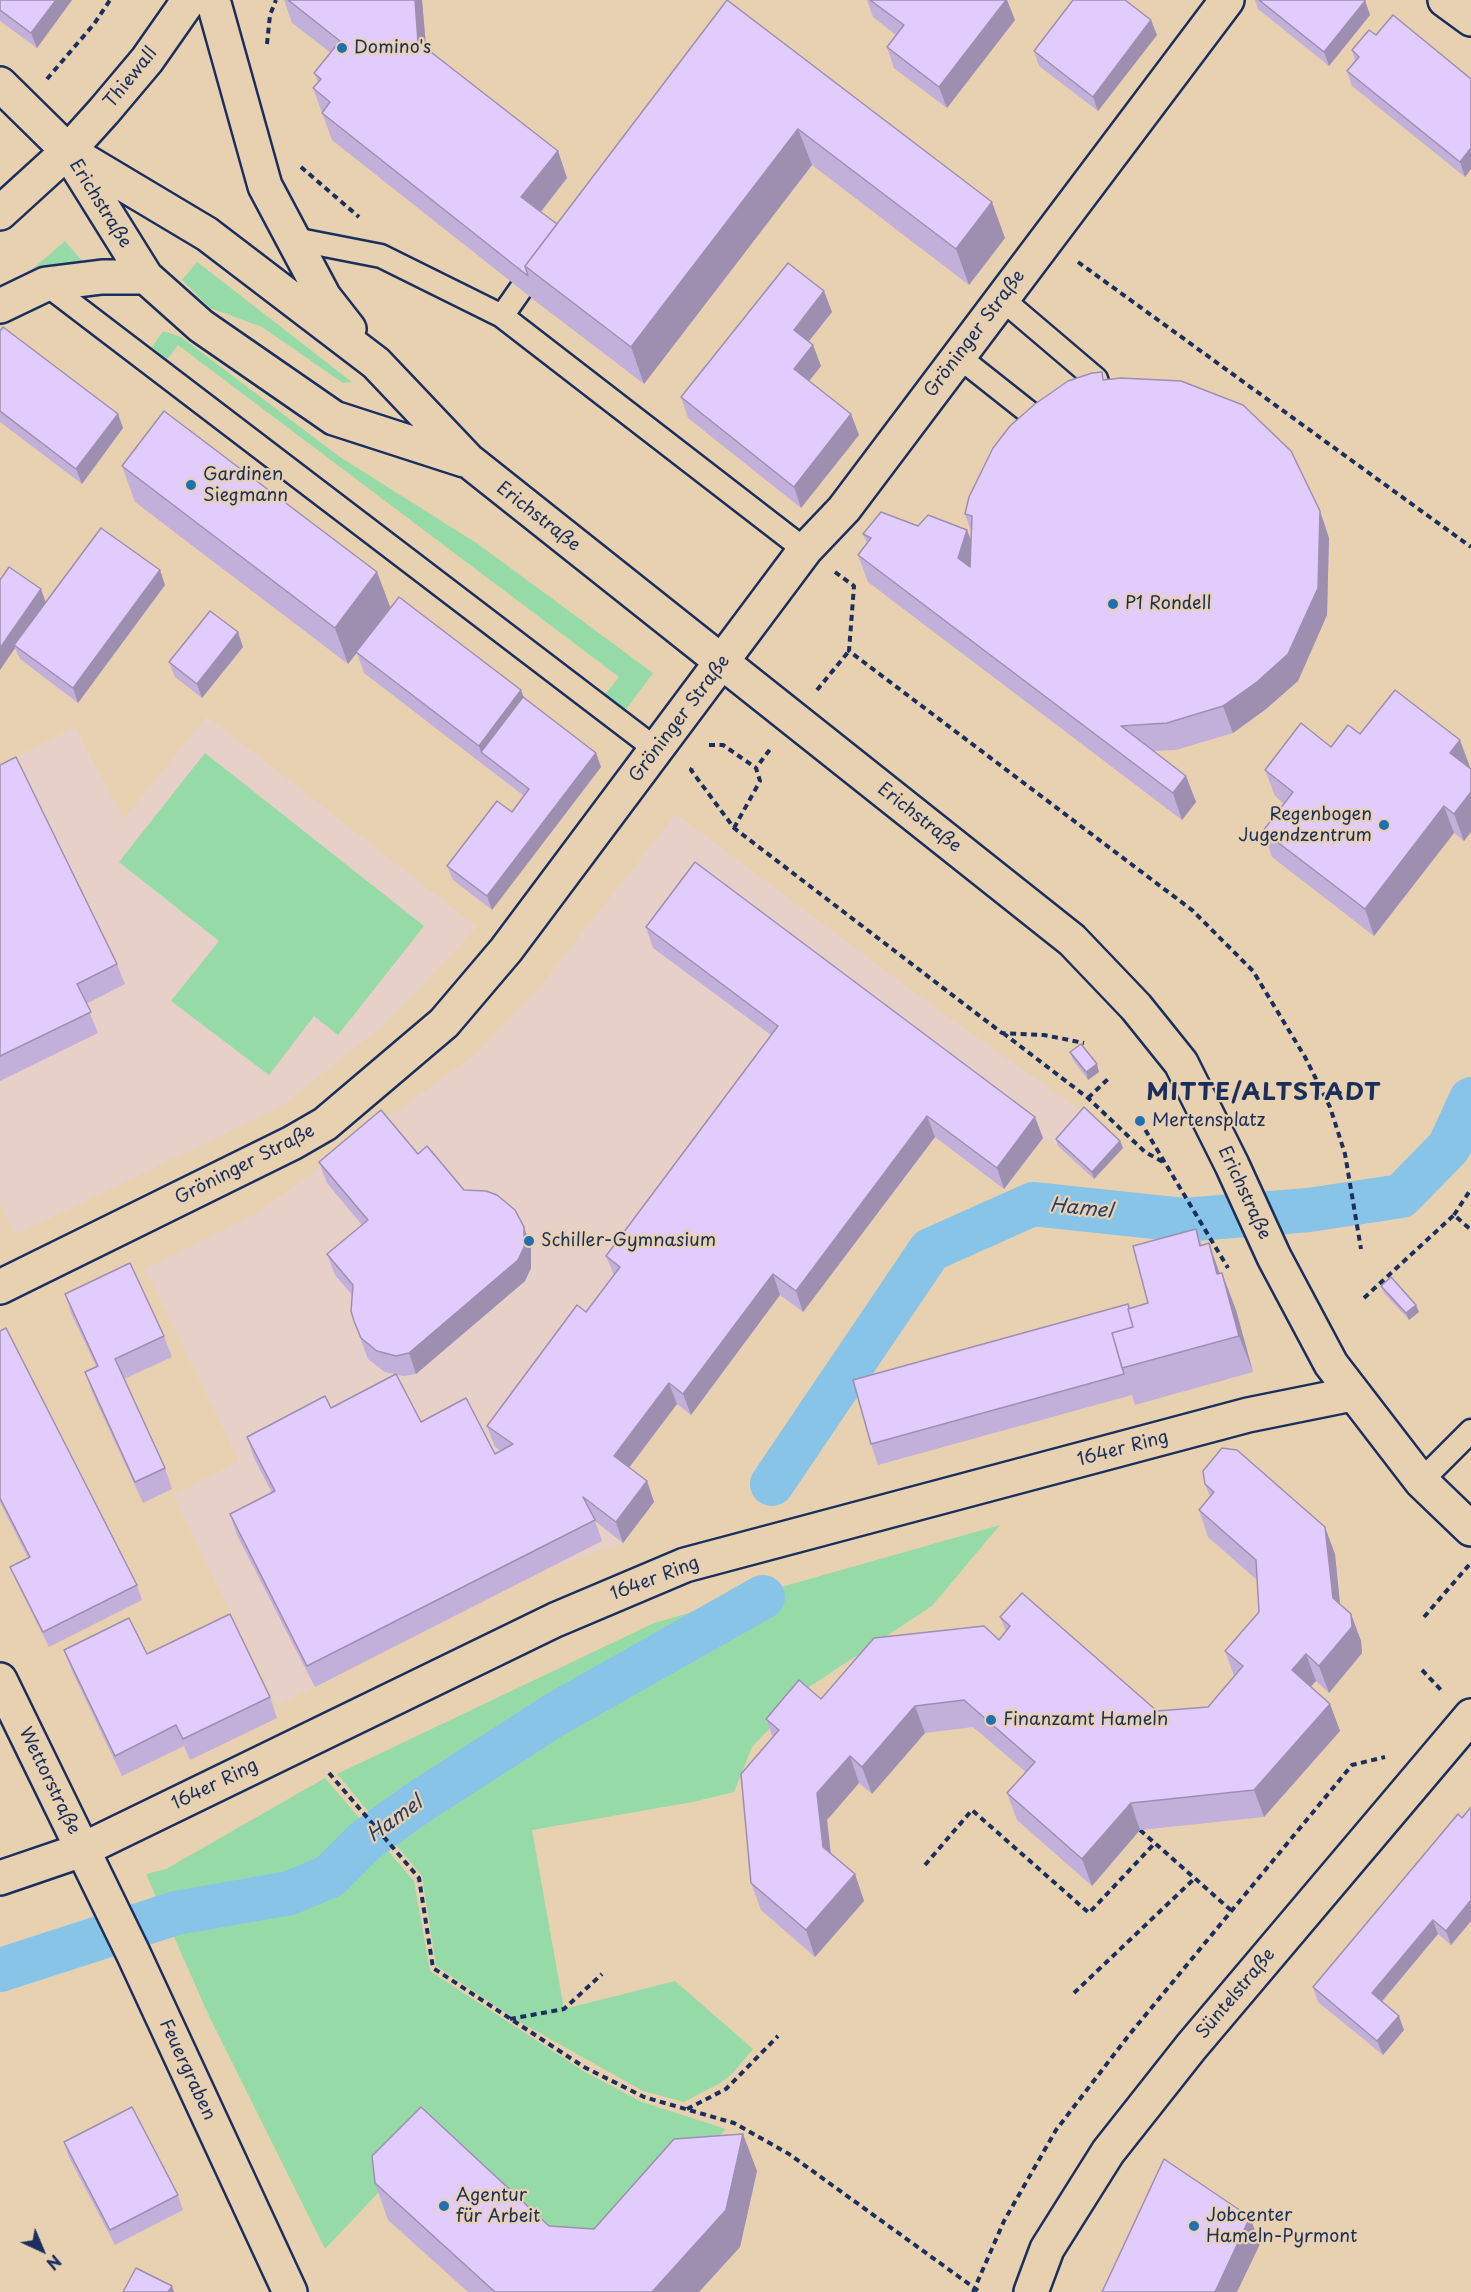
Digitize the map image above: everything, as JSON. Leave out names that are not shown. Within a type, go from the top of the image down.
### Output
[{"type":"main road","name":"Thiewall","points":[[0,213],[68,151],[147,60],[189,0]]},
{"type":"main road","points":[[213,0],[265,186],[324,297],[376,363]]},
{"type":"main road","name":"Gröninger Straße","points":[[0,1287],[292,1143],[325,1124],[444,1023],[506,950],[805,550],[844,509],[1227,0]]},
{"type":"main road","points":[[1445,0],[1471,19]]},
{"type":"main road","points":[[11,95],[68,151]]},
{"type":"main road","name":"Erichstraße","points":[[68,151],[146,277],[201,326],[334,418],[469,461]]},
{"type":"main road","name":"Erichstraße","points":[[68,151],[207,234],[376,363],[469,461],[1072,940],[1136,1007],[1181,1063],[1232,1165],[1274,1257],[1330,1364],[1352,1394]]},
{"type":"main road","points":[[0,306],[46,284],[102,277],[146,277]]},
{"type":"main road","points":[[1352,1394],[1422,1481],[1471,1529]]},
{"type":"main road","name":"164er Ring","points":[[0,1878],[82,1850],[555,1620],[685,1565],[1248,1415],[1352,1394]]},
{"type":"main road","name":"Wettorstraße","points":[[0,1680],[82,1850]]},
{"type":"main road","name":"Süntelstraße","points":[[1032,2292],[1047,2249],[1108,2152],[1191,2048],[1471,1716]]},
{"type":"main road","name":"Feuergraben","points":[[82,1850],[133,1953],[290,2292]]},
{"type":"lane","points":[[294,239],[381,256],[502,316],[805,550]]},
{"type":"lane","points":[[502,316],[547,252]]},
{"type":"lane","points":[[46,284],[657,750]]},
{"type":"lane","points":[[1002,298],[1096,379],[1102,399]]},
{"type":"lane","points":[[958,357],[1031,414],[1044,431]]},
{"type":"lane","points":[[1422,1481],[1471,1431]]},
{"type":"path","points":[[11,95],[55,72],[94,24],[110,0]]},
{"type":"path","points":[[1046,239],[1471,547]]},
{"type":"path","points":[[805,550],[854,586],[849,651],[1192,910],[1253,971],[1305,1057],[1330,1107],[1345,1154],[1361,1249]]},
{"type":"path","points":[[702,753],[708,745]]},
{"type":"path","points":[[696,762],[691,770],[734,828],[1088,1098],[1145,1152],[1165,1162]]},
{"type":"path","points":[[1002,1033],[1044,1035],[1084,1043]]},
{"type":"path","points":[[1088,1098],[1109,1077]]},
{"type":"path","points":[[1140,1121],[1228,1268]]},
{"type":"path","points":[[1364,1298],[1454,1215],[1471,1189]]},
{"type":"path","points":[[1454,1215],[1471,1230]]},
{"type":"path","points":[[1424,1617],[1471,1563]]},
{"type":"path","points":[[974,2290],[1004,2221],[1056,2130],[1129,2035],[1233,1912],[1352,1765]]},
{"type":"path","points":[[326,1770],[419,1878],[433,1968],[584,2067],[644,2097],[734,2123],[789,2154],[974,2290],[980,2292]]},
{"type":"path","points":[[925,1864],[972,1810],[1089,1912],[1155,1843]]},
{"type":"path","points":[[1140,1830],[1233,1912]]},
{"type":"path","points":[[1074,1993],[1195,1878]]},
{"type":"path","points":[[510,2020],[564,2009],[602,1974]]},
{"type":"path","points":[[686,2110],[726,2089],[778,2036]]},
{"type":"shaded area","points":[[207,716],[477,927],[386,1023],[282,1106],[15,1235],[0,1205],[0,765],[75,727],[124,819]]},
{"type":"shaded area","name":"Schiller-Gymnasium","points":[[676,814],[930,1004],[1087,1115],[1123,1148],[1094,1179],[1058,1146],[1043,1138],[1004,1189],[935,1137],[803,1312],[780,1295],[691,1415],[676,1404],[622,1477],[654,1502],[623,1543],[544,1570],[277,1706],[173,1495],[239,1461],[145,1269],[257,1213],[476,1054],[533,995]]},
{"type":"green space","points":[[65,241],[89,269],[22,278]]},
{"type":"green space","points":[[197,262],[352,382],[343,383],[262,327],[210,308],[182,280]]},
{"type":"green space","points":[[163,331],[181,337],[340,457],[478,544],[653,673],[624,712],[603,697],[619,677],[178,345],[166,361],[152,347]]},
{"type":"green space","points":[[205,753],[424,926],[338,1035],[314,1016],[269,1075],[171,1001],[219,941],[119,862]]},
{"type":"green space","points":[[1000,1525],[932,1606],[809,1687],[752,1747],[734,1792],[693,1802],[532,1830],[564,2009],[675,1981],[753,2049],[732,2074],[684,2102],[643,2091],[518,2021],[436,1966],[422,1876],[337,1774],[654,1623]]},
{"type":"green space","points":[[325,1778],[414,1881],[430,1971],[585,2072],[642,2102],[726,2129],[609,2256],[565,2258],[431,2137],[325,2249],[209,2016],[146,1874],[166,1869]]},
{"type":"building","points":[[0,0],[56,0],[31,33],[0,10]]},
{"type":"building","points":[[288,0],[415,0],[418,42],[558,151],[521,197],[557,224],[525,266],[528,276],[322,113],[330,102],[313,88],[321,79],[314,73],[340,41]]},
{"type":"building","points":[[727,0],[992,202],[956,249],[798,129],[631,347],[525,266]]},
{"type":"building","points":[[870,0],[1006,0],[939,87],[887,47],[904,25]]},
{"type":"building","points":[[1073,0],[1125,0],[1151,20],[1093,97],[1034,51]]},
{"type":"building","points":[[1259,0],[1365,0],[1365,1],[1324,52]]},
{"type":"building","points":[[1393,15],[1471,79],[1471,148],[1460,162],[1347,71],[1359,57],[1352,50],[1369,30],[1376,35]]},
{"type":"building","points":[[788,263],[824,291],[794,330],[813,345],[794,369],[851,414],[794,487],[681,397]]},
{"type":"building","points":[[3,327],[118,414],[76,469],[0,411],[0,331]]},
{"type":"building","name":"P1 Rondell","points":[[1102,372],[1103,380],[1121,378],[1181,381],[1243,405],[1291,451],[1320,511],[1318,588],[1288,654],[1257,682],[1223,706],[1167,723],[1121,726],[1186,776],[1173,793],[858,555],[871,538],[863,534],[881,512],[918,526],[928,515],[967,530],[958,558],[970,567],[972,516],[965,514],[969,497],[993,448],[1010,426],[1035,404],[1068,381]]},
{"type":"building","points":[[164,411],[377,572],[335,628],[122,466]]},
{"type":"building","points":[[101,528],[160,570],[73,688],[14,645]]},
{"type":"building","points":[[9,567],[41,589],[0,648],[0,580]]},
{"type":"building","points":[[399,597],[521,690],[479,746],[356,652]]},
{"type":"building","points":[[210,611],[238,632],[197,684],[169,662]]},
{"type":"building","name":"Regenbogen Jugendzentrum","points":[[1395,690],[1460,740],[1450,753],[1471,769],[1471,792],[1454,814],[1444,806],[1365,909],[1263,831],[1293,792],[1265,770],[1301,723],[1331,747],[1348,725],[1360,734]]},
{"type":"building","points":[[523,697],[596,753],[487,896],[447,866],[497,801],[512,812],[529,789],[481,752]]},
{"type":"building","points":[[16,757],[117,964],[77,984],[91,1012],[0,1056],[0,765]]},
{"type":"building","points":[[695,862],[1035,1117],[997,1168],[927,1116],[796,1291],[773,1274],[683,1394],[669,1383],[614,1456],[647,1481],[616,1522],[583,1497],[595,1520],[307,1666],[230,1514],[275,1491],[247,1437],[325,1396],[331,1408],[396,1374],[421,1422],[466,1398],[495,1454],[513,1444],[487,1426],[577,1305],[586,1312],[620,1267],[606,1256],[778,1026],[646,927]]},
{"type":"building","points":[[1081,1044],[1097,1064],[1086,1072],[1070,1052]]},
{"type":"building","points":[[1084,1107],[1120,1141],[1092,1172],[1056,1139]]},
{"type":"building","points":[[381,1110],[418,1154],[427,1146],[464,1190],[486,1191],[497,1195],[515,1210],[524,1227],[524,1247],[518,1260],[409,1353],[396,1356],[377,1351],[361,1338],[351,1311],[353,1285],[327,1254],[368,1220],[319,1162]]},
{"type":"building","points":[[1196,1229],[1200,1246],[1209,1243],[1217,1274],[1222,1273],[1239,1336],[1122,1368],[1112,1333],[1133,1327],[1128,1309],[1148,1303],[1133,1246]]},
{"type":"building","points":[[130,1263],[164,1336],[115,1359],[165,1468],[135,1482],[85,1372],[98,1366],[65,1294]]},
{"type":"building","points":[[1391,1277],[1416,1305],[1406,1313],[1381,1286]]},
{"type":"building","points":[[1128,1304],[1133,1327],[1112,1333],[1124,1374],[871,1444],[853,1380]]},
{"type":"building","points":[[6,1328],[137,1585],[43,1632],[10,1567],[30,1557],[0,1498],[0,1331]]},
{"type":"building","name":"Finanzamt Hameln","points":[[1222,1448],[1237,1450],[1325,1527],[1333,1598],[1351,1614],[1352,1627],[1319,1666],[1306,1654],[1292,1670],[1330,1704],[1254,1790],[1131,1803],[1082,1859],[1007,1793],[1035,1762],[964,1700],[915,1706],[862,1767],[850,1756],[817,1793],[823,1847],[855,1874],[806,1930],[751,1883],[741,1774],[779,1730],[766,1719],[799,1680],[821,1699],[874,1638],[984,1626],[999,1640],[1010,1626],[1000,1617],[1022,1593],[1157,1711],[1208,1707],[1243,1666],[1225,1651],[1259,1612],[1256,1560],[1199,1510],[1214,1492],[1205,1484],[1203,1471]]},
{"type":"building","points":[[230,1614],[270,1697],[183,1739],[176,1725],[115,1756],[64,1650],[129,1618],[147,1654]]},
{"type":"building","points":[[1471,1807],[1471,1900],[1446,1931],[1433,1920],[1372,1993],[1399,2016],[1377,2041],[1313,1987],[1458,1814],[1462,1818]]},
{"type":"building","points":[[132,2107],[178,2195],[110,2230],[64,2142]]},
{"type":"building","points":[[421,2107],[549,2226],[594,2229],[674,2139],[743,2134],[726,2210],[652,2292],[495,2292],[375,2183],[372,2156]]},
{"type":"building","name":"Jobcenter Hameln-Pyrmont","points":[[1164,2159],[1250,2217],[1215,2292],[1102,2292]]},
{"type":"building","points":[[136,2268],[172,2286],[168,2292],[123,2292]]},
{"type":"waterway","name":"Hamel","points":[[772,1484],[930,1250],[1033,1204],[1183,1220],[1309,1210],[1401,1196],[1449,1147],[1471,1099]]},
{"type":"waterway","name":"Hamel","points":[[0,1970],[176,1913],[290,1893],[330,1876],[365,1841],[416,1804],[556,1714],[763,1597]]},
{"type":"place","name":"Domino's","points":[[342,48]]},
{"type":"place","name":"Gardinen Siegmann","points":[[191,485]]},
{"type":"place","name":"P1 Rondell","points":[[1113,604]]},
{"type":"place","name":"Regenbogen Jugendzentrum","points":[[1384,825]]},
{"type":"place","name":"Mertensplatz","points":[[1140,1121]]},
{"type":"place","name":"Schiller-Gymnasium","points":[[529,1241]]},
{"type":"place","name":"Finanzamt Hameln","points":[[991,1720]]},
{"type":"place","name":"Agentur für Arbeit","points":[[444,2206]]},
{"type":"place","name":"Jobcenter Hameln-Pyrmont","points":[[1194,2226]]},
{"type":"district","name":"MITTE/ALTSTADT","points":[[1264,1093]]}]
